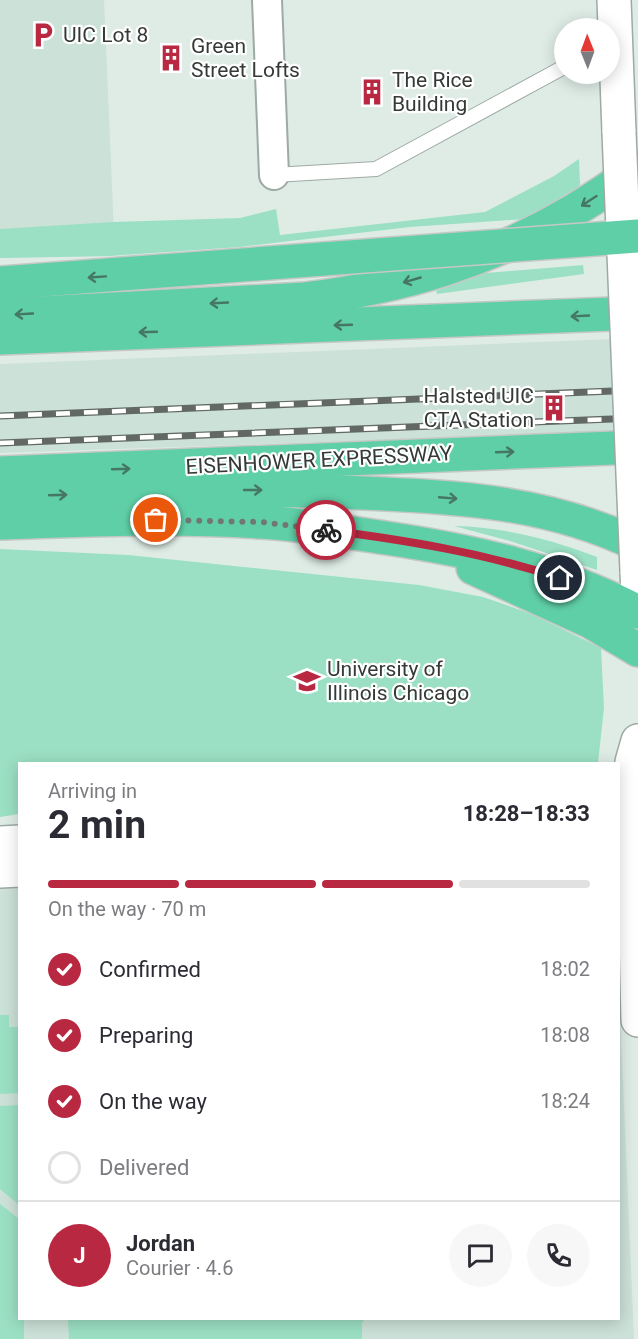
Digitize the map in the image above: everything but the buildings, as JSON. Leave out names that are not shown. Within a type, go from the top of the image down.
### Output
[{"type":"highway","points":[[0,315],[305,298],[338,295],[404,282],[449,269],[526,236],[574,211],[638,168]]},
{"type":"highway","points":[[0,283],[126,276],[638,236]]},
{"type":"highway","points":[[0,338],[638,313]]},
{"type":"highway","name":"EISENHOWER EXPRESSWAY","points":[[0,473],[638,447]]},
{"type":"highway","points":[[0,497],[194,490],[295,490],[448,497],[506,504],[553,513],[622,537],[638,545]]},
{"type":"highway","points":[[0,523],[190,519],[249,521],[423,544],[531,568],[638,612]]},
{"type":"highway","points":[[423,544],[591,622],[638,650]]},
{"type":"main road","points":[[614,0],[638,593]]},
{"type":"main road","points":[[638,741],[632,762],[630,878],[638,1020]]},
{"type":"main road","points":[[0,843],[18,842]]},
{"type":"main road","points":[[0,871],[18,870]]},
{"type":"street","points":[[267,0],[274,175]]},
{"type":"lane","points":[[274,175],[376,169],[554,72]]},
{"type":"shaded area","points":[[0,0],[104,0],[115,256],[0,258]]},
{"type":"shaded area","points":[[638,338],[638,431],[0,453],[0,364]]},
{"type":"shaded area","points":[[18,887],[18,1320],[620,1320],[620,1011],[634,1339],[0,1339],[0,888]]},
{"type":"green space","points":[[579,159],[580,186],[525,219],[410,227],[240,247],[109,256],[0,258],[0,229],[113,222],[240,218],[276,209],[280,235],[485,212],[554,176]]},
{"type":"green space","points":[[583,265],[584,274],[437,294],[436,291],[486,273]]},
{"type":"green space","points":[[454,526],[527,535],[562,545],[597,557],[597,570],[510,541]]},
{"type":"green space","name":"University of Illinois Chicago","points":[[0,549],[128,555],[419,585],[483,597],[532,614],[601,648],[604,708],[598,762],[18,762],[18,814],[0,817]]},
{"type":"green space","points":[[0,1015],[9,1015],[9,1027],[18,1027],[18,1093],[0,1094]]},
{"type":"green space","points":[[18,1105],[18,1204],[0,1189],[0,1106]]},
{"type":"green space","points":[[0,1204],[18,1218],[18,1320],[24,1320],[24,1339],[0,1339]]},
{"type":"green space","points":[[68,1320],[364,1320],[362,1339],[69,1339]]},
{"type":"railway","points":[[0,416],[638,390]]},
{"type":"railway","points":[[0,443],[638,418]]},
{"type":"way so far","points":[[156,520],[202,519],[261,522],[326,530]]},
{"type":"place","name":"UIC Lot 8","points":[[43,35]]},
{"type":"place","name":"Green Street Lofts","points":[[171,58]]},
{"type":"place","name":"The Rice Building","points":[[372,92]]},
{"type":"place","name":"Halsted UIC CTA Station","points":[[554,408]]},
{"type":"place","name":"University of Illinois Chicago","points":[[307,681]]},
{"type":"route","points":[[326,530],[423,544],[511,562],[560,578]]}]
